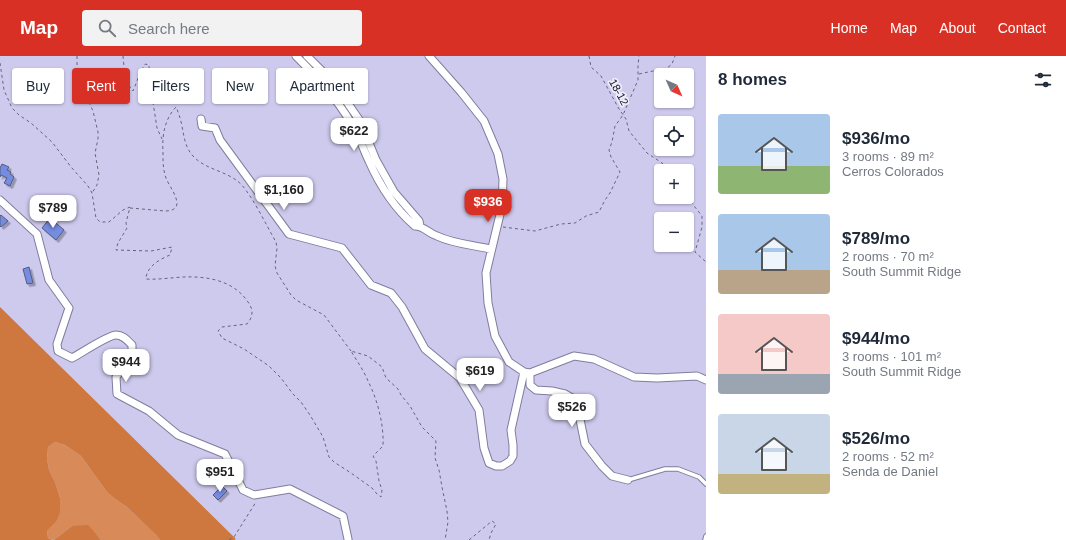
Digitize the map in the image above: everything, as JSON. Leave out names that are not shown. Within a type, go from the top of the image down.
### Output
[{"type":"street","points":[[296,56],[306,59],[347,116],[373,161],[381,186],[403,216],[415,226],[420,226],[435,236],[449,241],[491,249]]},
{"type":"street","points":[[429,56],[462,92],[484,121],[498,154],[502,180],[502,206],[486,273],[488,303],[495,336],[509,362],[527,373],[530,385],[536,390],[552,391],[565,394],[572,398],[577,405],[585,444],[612,476],[628,480]]},
{"type":"street","points":[[201,120],[202,126],[215,128],[220,140],[289,234],[342,248],[371,285],[390,293],[402,307],[425,349],[460,378],[479,410],[486,456],[489,463],[496,466],[502,466],[510,461],[513,456],[511,430],[527,373]]},
{"type":"street","points":[[0,200],[37,234],[49,280],[69,308],[57,344],[58,351],[72,358],[107,338],[116,335],[125,338],[132,345],[132,355],[116,377],[117,394],[149,410],[178,435],[225,454],[243,490],[254,495],[290,489],[343,516],[348,540]]},
{"type":"street","points":[[527,373],[574,356],[594,359],[634,377],[657,378],[697,376],[706,380]]},
{"type":"lane","points":[[628,480],[665,470],[678,469],[699,477],[706,484]]},
{"type":"lane","points":[[705,540],[706,536]]},
{"type":"path","points":[[77,56],[77,67],[87,98],[94,111],[98,132],[95,153],[99,175],[97,185],[92,193]]},
{"type":"path","points":[[123,56],[129,87],[133,91],[145,64],[149,66],[157,128],[162,139]]},
{"type":"path","name":"18-12","points":[[589,56],[591,68],[601,76],[626,118],[629,131],[647,153],[663,164]]},
{"type":"path","points":[[497,226],[535,232],[561,224],[575,223],[586,216],[599,212],[620,172],[611,157],[609,150],[616,126],[623,115],[638,80],[639,56]]},
{"type":"path","points":[[638,75],[667,68],[672,64],[675,56]]},
{"type":"path","points":[[0,63],[4,90],[12,108],[52,142],[88,186],[92,193],[96,218],[100,222],[109,222],[123,210],[130,208],[170,211],[177,205],[176,198],[166,178],[163,168],[162,139],[171,112],[176,107],[185,142],[193,156],[206,167],[229,176],[237,180],[242,185],[276,242],[277,248],[275,266],[291,295],[296,300],[324,315],[351,351],[370,386],[377,404],[384,435],[383,446],[373,456],[376,461],[382,490],[381,497],[372,488],[329,457],[323,437],[310,415],[281,378],[269,366],[244,349],[222,338],[218,331],[222,327],[247,324],[252,318],[251,307],[246,298],[222,281],[195,277],[155,280],[146,279],[146,274],[159,259],[170,255],[172,247],[151,251],[116,250],[118,243],[127,228],[126,223],[130,208]]},
{"type":"path","points":[[693,204],[702,216],[702,227],[695,252],[706,262]]},
{"type":"path","points":[[351,351],[368,356],[382,367],[386,378],[398,389],[422,427],[436,441],[435,458],[439,470],[447,511],[448,522],[445,540]]},
{"type":"path","points":[[229,540],[234,537],[261,494]]},
{"type":"path","points":[[469,540],[492,521],[496,524],[489,540]]},
{"type":"shaded area","points":[[0,307],[236,539],[160,540],[127,507],[107,492],[81,456],[65,445],[55,442],[48,447],[47,459],[49,470],[60,498],[60,512],[56,522],[47,531],[48,538],[53,540],[0,540]]},
{"type":"shaded area","points":[[55,442],[65,445],[81,456],[107,492],[127,507],[160,540],[101,540],[94,531],[72,526],[54,540],[48,538],[47,531],[56,522],[60,498],[49,470],[47,459],[48,447]]},
{"type":"shaded area","points":[[88,525],[101,540],[54,540],[72,526]]},
{"type":"building","points":[[2,164],[9,167],[7,170],[11,172],[10,174],[14,177],[10,186],[4,183],[7,178],[1,175],[0,177],[0,168]]},
{"type":"building","points":[[1,215],[8,221],[1,227],[0,216]]},
{"type":"building","points":[[50,218],[64,230],[56,240],[42,228]]},
{"type":"building","points":[[29,267],[33,283],[27,284],[23,269]]},
{"type":"building","points":[[222,486],[227,491],[218,500],[213,495]]}]
